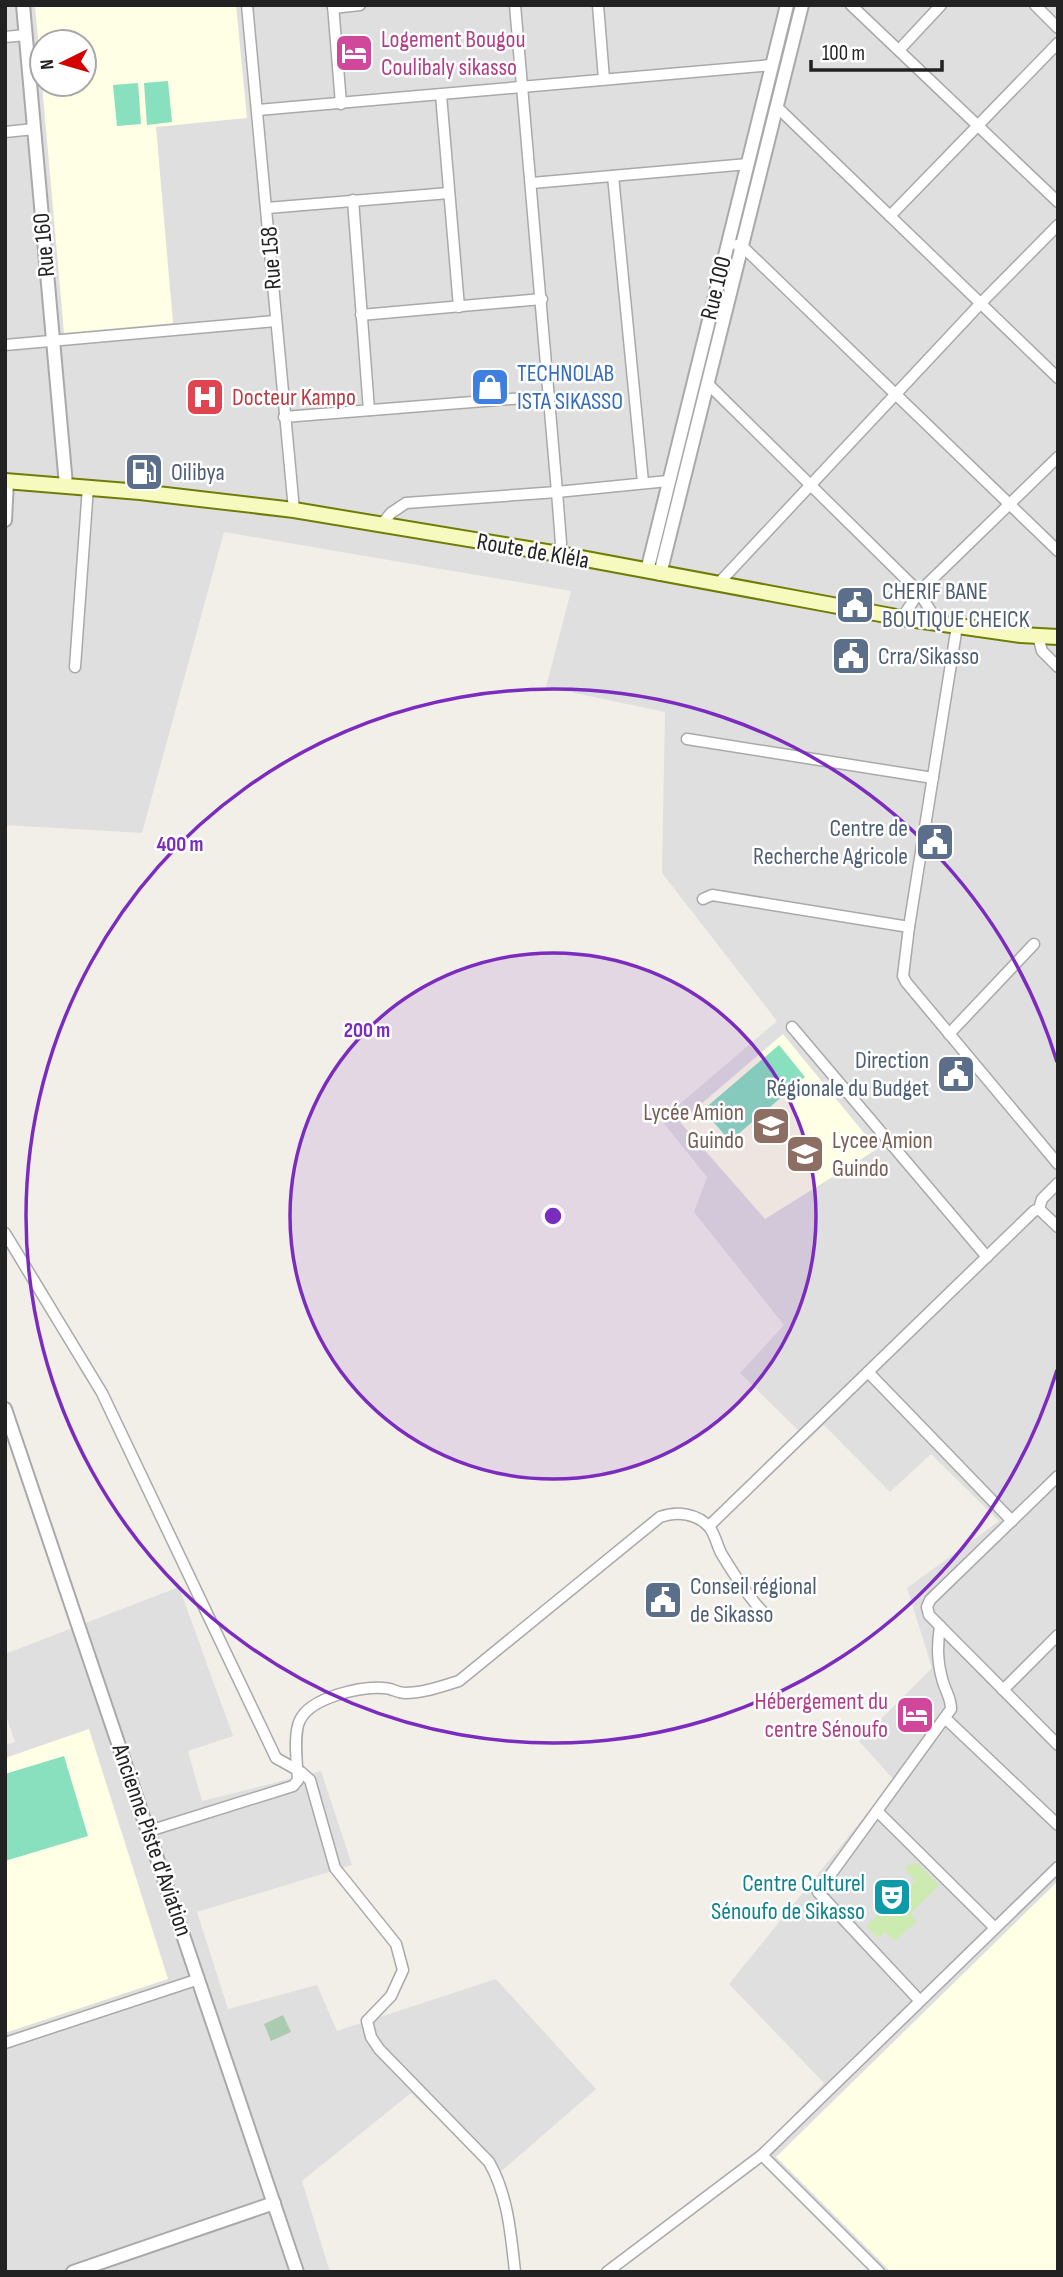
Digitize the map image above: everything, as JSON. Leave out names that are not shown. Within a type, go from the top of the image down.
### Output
[{"type":"main road","name":"Route de Kléla","points":[[6,481],[88,487],[294,510],[559,554],[938,624],[1058,637]]},
{"type":"street","name":"Rue 160","points":[[23,5],[66,485]]},
{"type":"street","name":"Rue 158","points":[[247,5],[294,510]]},
{"type":"street","points":[[341,104],[333,6],[360,5]]},
{"type":"street","points":[[516,5],[550,396],[561,543],[559,554]]},
{"type":"street","points":[[598,5],[604,79]]},
{"type":"street","name":"Rue 100","points":[[653,573],[668,481],[786,5]]},
{"type":"street","points":[[653,573],[707,383],[802,5]]},
{"type":"street","points":[[852,5],[1058,202]]},
{"type":"street","points":[[899,50],[941,5]]},
{"type":"street","points":[[1035,5],[1058,28]]},
{"type":"street","points":[[5,37],[26,35]]},
{"type":"street","points":[[890,216],[1058,43]]},
{"type":"street","points":[[258,110],[772,65]]},
{"type":"street","points":[[441,95],[459,307]]},
{"type":"street","points":[[777,107],[1058,378]]},
{"type":"street","points":[[5,132],[34,130]]},
{"type":"street","points":[[532,183],[748,164]]},
{"type":"street","points":[[613,176],[643,482]]},
{"type":"street","points":[[267,208],[449,192]]},
{"type":"street","points":[[353,200],[369,410]]},
{"type":"street","points":[[717,585],[981,303],[1058,225]]},
{"type":"street","points":[[727,244],[742,246],[894,396],[1058,551]]},
{"type":"street","points":[[361,315],[542,299]]},
{"type":"street","points":[[5,345],[275,321]]},
{"type":"street","points":[[707,383],[919,592],[938,624]]},
{"type":"street","points":[[284,416],[550,396]]},
{"type":"street","points":[[902,618],[919,592],[1058,457]]},
{"type":"street","points":[[5,520],[6,481]]},
{"type":"street","points":[[382,525],[391,513],[406,503],[668,481]]},
{"type":"street","points":[[75,667],[88,487]]},
{"type":"street","points":[[957,626],[903,976],[1058,1164]]},
{"type":"street","points":[[1038,636],[1042,651],[1058,667]]},
{"type":"street","points":[[688,739],[933,778]]},
{"type":"street","points":[[703,899],[712,895],[909,927]]},
{"type":"street","points":[[949,1034],[1034,944]]},
{"type":"street","points":[[792,1027],[987,1257]]},
{"type":"street","points":[[709,1526],[1039,1209],[1042,1199],[1058,1183]]},
{"type":"street","points":[[1039,1209],[1058,1227]]},
{"type":"street","points":[[5,1233],[102,1393],[276,1758],[310,1780],[335,1868],[396,1944],[403,1970],[391,1996],[366,2021],[371,2037],[379,2049],[489,2162],[496,2175],[509,2223],[515,2272]]},
{"type":"street","points":[[868,1372],[1012,1521]]},
{"type":"street","name":"Ancienne Piste d'Aviation","points":[[5,1409],[297,2272]]},
{"type":"street","points":[[1055,1483],[930,1600],[927,1611],[1058,1745]]},
{"type":"street","points":[[149,1831],[293,1786],[298,1780],[297,1741],[300,1719],[315,1706],[343,1691],[385,1688],[404,1693],[433,1689],[459,1681],[660,1517],[680,1512],[709,1526],[721,1553],[762,1611]]},
{"type":"street","points":[[919,2000],[818,1892],[951,1709],[951,1700],[943,1683],[936,1650],[940,1626]]},
{"type":"street","points":[[1003,1690],[1058,1634]]},
{"type":"street","points":[[945,1718],[1058,1825]]},
{"type":"street","points":[[877,1811],[994,1927]]},
{"type":"street","points":[[607,2272],[762,2155],[1058,1867]]},
{"type":"street","points":[[5,2043],[199,1979]]},
{"type":"street","points":[[762,2155],[879,2272]]},
{"type":"street","points":[[73,2272],[90,2269],[274,2203]]},
{"type":"shaded area","points":[[5,5],[1058,5],[1058,2272],[870,2272],[755,2156],[824,2083],[729,1984],[894,1780],[859,1741],[932,1668],[907,1588],[999,1521],[931,1454],[890,1492],[824,1425],[808,1440],[740,1373],[784,1325],[694,1212],[707,1177],[661,1120],[777,1021],[662,873],[665,712],[546,687],[571,591],[224,532],[142,833],[5,825]]},
{"type":"shaded area","points":[[35,5],[236,5],[247,118],[156,127],[173,323],[64,333],[43,98],[98,98],[98,28],[37,28]]},
{"type":"shaded area","name":"Lycée Amion Guindo","points":[[783,1034],[877,1149],[765,1219],[680,1122]]},
{"type":"shaded area","points":[[179,1587],[233,1736],[188,1751],[202,1801],[321,1771],[352,1865],[197,1912],[228,2009],[317,1985],[337,2031],[496,1979],[596,2089],[497,2175],[411,2093],[302,2181],[330,2272],[5,2272],[5,1745],[15,1742],[5,1712],[5,1654]]},
{"type":"shaded area","points":[[89,1729],[168,1979],[5,2033],[5,1758]]},
{"type":"shaded area","points":[[1058,1881],[1058,2272],[891,2272],[776,2157]]},
{"type":"shaded area","points":[[283,2015],[291,2032],[271,2041],[264,2024]]},
{"type":"green space","points":[[168,81],[172,122],[147,125],[144,83]]},
{"type":"green space","points":[[138,83],[141,124],[117,126],[113,85]]},
{"type":"green space","points":[[779,1045],[805,1077],[730,1141],[703,1110]]},
{"type":"green space","points":[[64,1756],[88,1836],[5,1861],[5,1774]]},
{"type":"green space","points":[[916,1862],[939,1885],[910,1914],[917,1921],[895,1941],[885,1932],[878,1938],[866,1926],[915,1881],[905,1868]]},
{"type":"place","name":"Logement Bougou Coulibaly sikasso","points":[[354,53]]},
{"type":"place","name":"TECHNOLAB ISTA SIKASSO","points":[[490,387]]},
{"type":"place","name":"Docteur Kampo","points":[[205,397]]},
{"type":"place","name":"Oilibya","points":[[144,472]]},
{"type":"place","name":"CHERIF BANE BOUTIQUE CHEICK","points":[[855,605]]},
{"type":"place","name":"Crra/Sikasso","points":[[851,656]]},
{"type":"place","name":"Centre de Recherche Agricole","points":[[935,842]]},
{"type":"place","name":"Direction Régionale du Budget","points":[[956,1074]]},
{"type":"place","name":"Lycée Amion Guindo","points":[[771,1126]]},
{"type":"place","name":"Lycee Amion Guindo","points":[[805,1154]]},
{"type":"place","name":"Conseil régional de Sikasso","points":[[663,1600]]},
{"type":"place","name":"Hébergement du centre Sénoufo","points":[[915,1715]]},
{"type":"place","name":"Centre Culturel Sénoufo de Sikasso","points":[[892,1897]]}]
